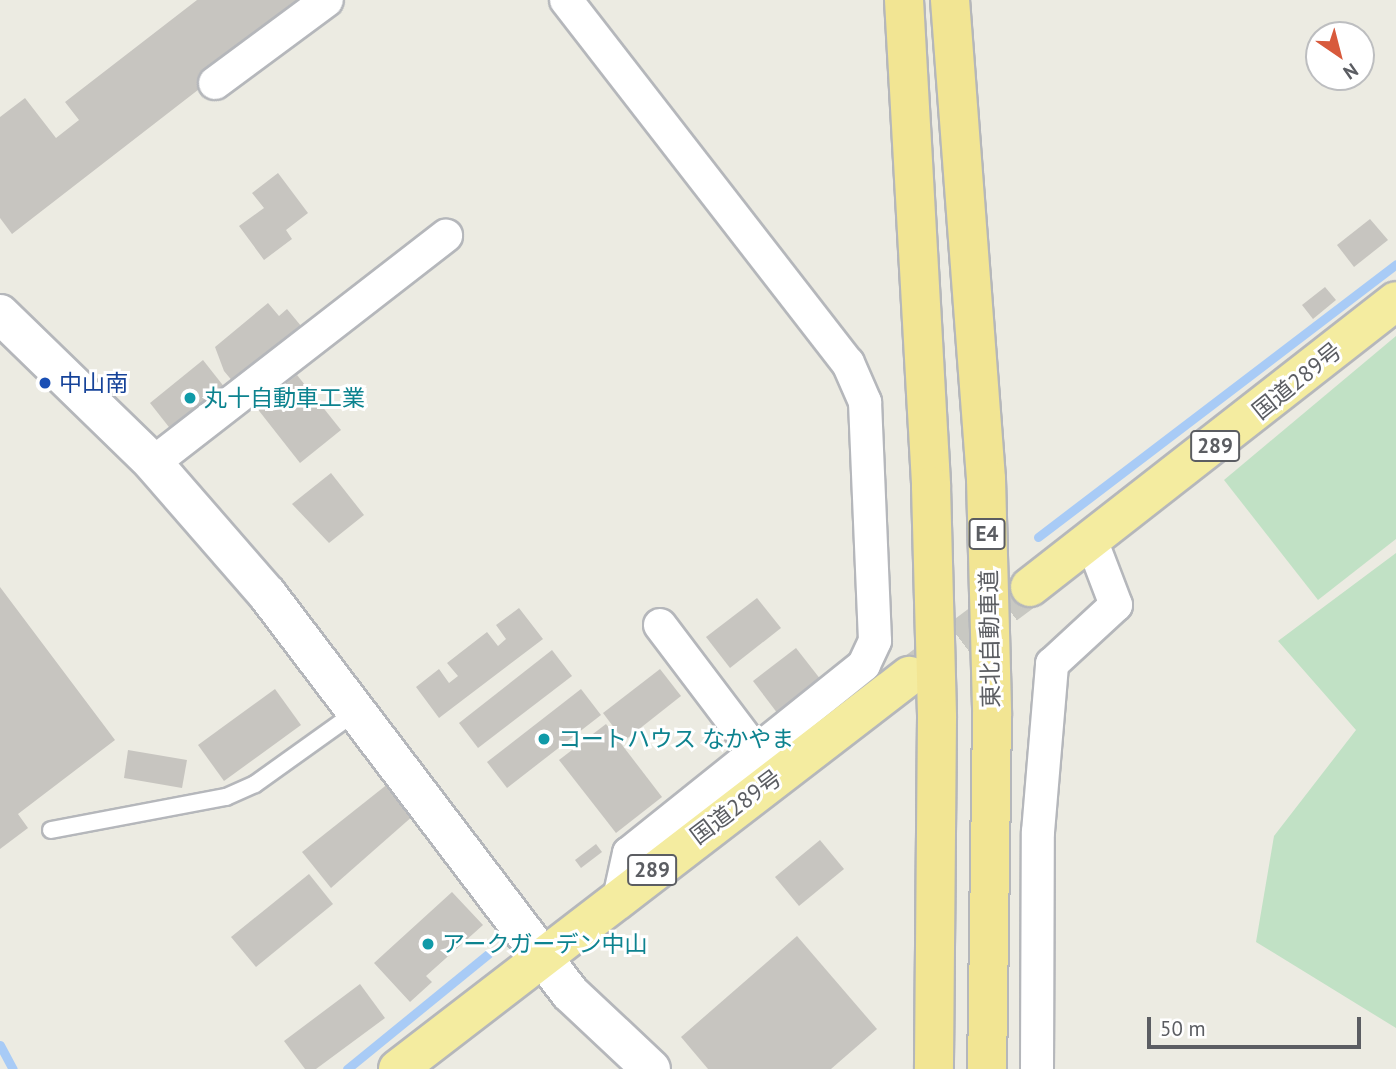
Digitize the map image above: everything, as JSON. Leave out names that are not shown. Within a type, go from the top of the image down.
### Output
[{"type":"highway","points":[[904,0],[931,486],[937,718],[933,1069]]},
{"type":"highway","name":"東北自動車道","points":[[950,0],[986,479],[992,716],[987,1069]]},
{"type":"highway","name":"国道289号","points":[[1030,587],[1092,542],[1396,301]]},
{"type":"highway","name":"国道289号","points":[[398,1069],[620,894],[909,676]]},
{"type":"street","points":[[215,83],[327,0]]},
{"type":"street","points":[[566,0],[848,363],[865,401],[875,641],[864,665],[629,853],[620,894]]},
{"type":"street","points":[[153,463],[446,236]]},
{"type":"street","points":[[0,314],[153,463],[267,594],[570,993],[651,1069]]},
{"type":"street","points":[[1037,1069],[1038,832],[1052,664],[1116,605],[1092,542]]},
{"type":"street","points":[[660,625],[756,752]]},
{"type":"lane","points":[[51,830],[226,797],[255,784],[356,712]]},
{"type":"green space","points":[[1396,336],[1396,539],[1318,600],[1224,480]]},
{"type":"green space","points":[[1396,553],[1396,1028],[1256,942],[1274,836],[1356,730],[1278,641]]},
{"type":"building","points":[[197,0],[314,0],[12,234],[0,218],[0,117],[25,98],[56,138],[79,120],[65,102]]},
{"type":"building","points":[[278,173],[308,213],[286,230],[292,239],[264,260],[239,226],[264,208],[252,193]]},
{"type":"building","points":[[1370,219],[1388,240],[1354,267],[1337,245]]},
{"type":"building","points":[[1325,287],[1336,300],[1313,319],[1302,305]]},
{"type":"building","points":[[268,303],[279,316],[287,309],[306,332],[239,389],[224,371],[215,347]]},
{"type":"building","name":"丸十自動車工業","points":[[203,360],[229,393],[176,436],[150,403]]},
{"type":"building","points":[[297,375],[341,430],[300,463],[256,407]]},
{"type":"building","points":[[331,473],[364,515],[329,543],[292,504]]},
{"type":"building","points":[[0,587],[115,740],[18,814],[28,828],[0,849]]},
{"type":"building","points":[[757,598],[781,628],[730,668],[706,637]]},
{"type":"building","points":[[519,608],[543,639],[439,718],[416,687],[439,669],[449,683],[458,676],[447,663],[487,632],[498,646],[506,639],[496,625]]},
{"type":"building","points":[[796,648],[821,680],[778,714],[753,681]]},
{"type":"building","name":"コートハウス なかやま","points":[[552,650],[572,676],[478,748],[459,723]]},
{"type":"building","points":[[660,669],[681,696],[624,741],[603,713]]},
{"type":"building","points":[[275,689],[301,725],[224,781],[198,745]]},
{"type":"building","name":"コートハウス なかやま","points":[[581,689],[601,715],[507,788],[487,762]]},
{"type":"building","points":[[606,724],[662,797],[616,833],[559,760]]},
{"type":"building","points":[[128,750],[187,760],[182,788],[124,778]]},
{"type":"building","points":[[389,783],[414,815],[331,888],[302,852]]},
{"type":"building","points":[[820,840],[844,869],[799,906],[775,877]]},
{"type":"building","points":[[596,844],[602,852],[581,868],[575,860]]},
{"type":"building","points":[[309,874],[333,904],[256,967],[231,937]]},
{"type":"building","name":"アークガーデン中山","points":[[452,892],[483,925],[426,976],[432,982],[410,1002],[374,963]]},
{"type":"building","points":[[797,936],[877,1029],[831,1069],[708,1069],[681,1037]]},
{"type":"building","points":[[360,984],[385,1018],[316,1069],[305,1069],[284,1041]]},
{"type":"waterway","points":[[1038,537],[1396,264]]},
{"type":"waterway","points":[[347,1069],[488,954]]},
{"type":"waterway","points":[[0,1045],[13,1069]]},
{"type":"tunnel","points":[[914,673],[1030,587]]},
{"type":"place","name":"中山南","points":[[45,383]]},
{"type":"place","name":"丸十自動車工業","points":[[190,398]]},
{"type":"place","name":"コートハウス なかやま","points":[[544,739]]},
{"type":"place","name":"アークガーデン中山","points":[[428,944]]}]
